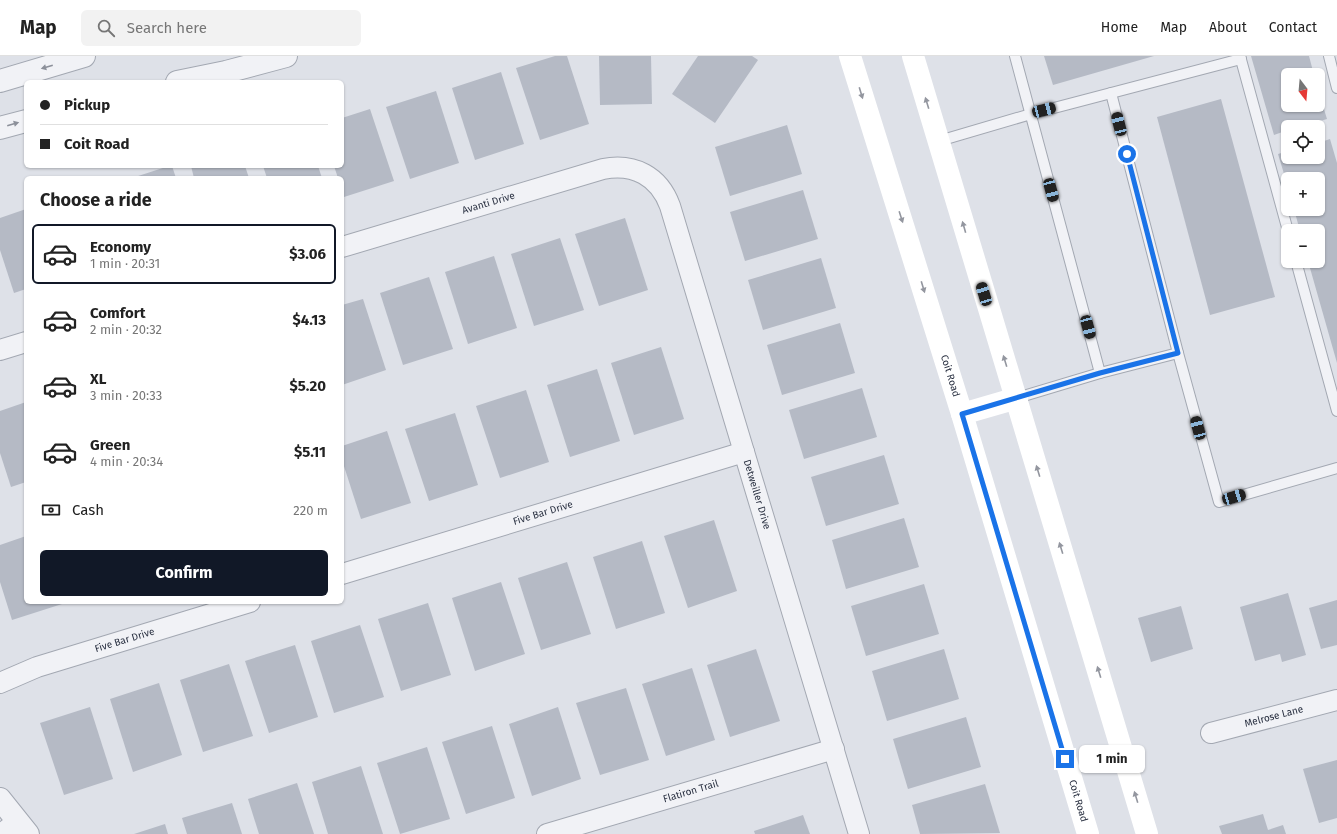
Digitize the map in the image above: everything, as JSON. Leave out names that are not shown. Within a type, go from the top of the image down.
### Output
[{"type":"main road","name":"Coit Road","points":[[850,56],[962,414],[1088,834]]},
{"type":"main road","points":[[913,56],[1147,834]]},
{"type":"main road","points":[[962,414],[1017,398]]},
{"type":"street","points":[[0,80],[84,56]]},
{"type":"street","points":[[185,80],[272,58]]},
{"type":"street","points":[[0,128],[24,122]]},
{"type":"street","name":"Avanti Drive","points":[[344,246],[603,169],[619,167],[635,169]]},
{"type":"street","name":"Detweiller Drive","points":[[635,169],[654,180],[661,187],[668,201],[859,834]]},
{"type":"street","points":[[0,350],[24,343]]},
{"type":"street","name":"Five Bar Drive","points":[[344,573],[744,452]]},
{"type":"street","name":"Five Bar Drive","points":[[0,683],[37,667],[243,604]]},
{"type":"street","name":"Melrose Lane","points":[[1211,733],[1337,700]]},
{"type":"street","name":"Flatiron Trail","points":[[547,834],[834,749]]},
{"type":"street","points":[[0,798],[15,830]]},
{"type":"lane","points":[[1015,56],[1100,373]]},
{"type":"lane","points":[[1329,56],[1337,88]]},
{"type":"lane","points":[[939,141],[1031,114],[1240,57],[1286,224]]},
{"type":"lane","points":[[1111,93],[1178,353],[1219,502],[1337,468]]},
{"type":"lane","points":[[1298,268],[1337,411]]},
{"type":"lane","points":[[1017,398],[1100,373],[1178,353]]},
{"type":"building","points":[[555,56],[567,56],[589,124],[540,140],[516,68]]},
{"type":"building","points":[[599,56],[651,56],[652,104],[600,105]]},
{"type":"building","points":[[698,56],[752,56],[758,60],[715,123],[672,94]]},
{"type":"building","points":[[1044,56],[1154,56],[1053,85]]},
{"type":"building","points":[[1251,56],[1309,56],[1312,68],[1281,68],[1281,112],[1325,112],[1327,119],[1281,120],[1281,132],[1274,135]]},
{"type":"building","points":[[501,72],[524,144],[475,160],[452,88]]},
{"type":"building","points":[[436,91],[459,163],[410,179],[386,107]]},
{"type":"building","points":[[1221,99],[1275,297],[1210,315],[1157,117]]},
{"type":"building","points":[[370,109],[394,181],[344,197],[344,176],[337,176],[335,168],[344,168],[344,117]]},
{"type":"building","points":[[787,125],[802,174],[730,196],[715,147]]},
{"type":"building","points":[[1330,139],[1337,163],[1337,363],[1310,268],[1325,268],[1325,224],[1298,224],[1296,216],[1325,216],[1325,172],[1283,172],[1281,164],[1325,164],[1325,141]]},
{"type":"building","points":[[1281,153],[1281,164],[1278,154]]},
{"type":"building","points":[[163,168],[173,168],[175,176],[138,176]]},
{"type":"building","points":[[192,168],[246,168],[248,176],[194,176]]},
{"type":"building","points":[[264,168],[319,168],[321,176],[266,176]]},
{"type":"building","points":[[803,190],[818,239],[745,261],[730,212]]},
{"type":"building","points":[[24,210],[24,290],[14,293],[0,250],[0,218]]},
{"type":"building","points":[[625,218],[648,290],[599,306],[575,234]]},
{"type":"building","points":[[560,238],[584,310],[534,326],[511,254]]},
{"type":"building","points":[[494,256],[517,328],[468,344],[445,272]]},
{"type":"building","points":[[821,258],[836,308],[763,330],[748,280]]},
{"type":"building","points":[[429,277],[453,349],[403,365],[380,293]]},
{"type":"building","points":[[363,299],[386,370],[344,384],[344,304]]},
{"type":"building","points":[[840,323],[855,373],[782,395],[767,345]]},
{"type":"building","points":[[661,347],[684,419],[634,435],[611,363]]},
{"type":"building","points":[[597,369],[620,441],[570,457],[547,385]]},
{"type":"building","points":[[862,388],[877,437],[804,459],[789,410]]},
{"type":"building","points":[[526,390],[549,462],[500,478],[476,406]]},
{"type":"building","points":[[24,403],[24,483],[11,487],[0,453],[0,411]]},
{"type":"building","points":[[455,413],[478,485],[429,501],[405,429]]},
{"type":"building","points":[[387,431],[411,503],[361,519],[344,466],[344,445]]},
{"type":"building","points":[[884,455],[899,504],[826,526],[811,477]]},
{"type":"building","points":[[904,518],[919,567],[846,589],[832,540]]},
{"type":"building","points":[[714,520],[737,591],[688,608],[664,536]]},
{"type":"building","points":[[24,537],[24,604],[62,604],[12,620],[0,582],[0,545]]},
{"type":"building","points":[[642,541],[665,613],[616,629],[593,557]]},
{"type":"building","points":[[567,562],[591,634],[541,650],[518,578]]},
{"type":"building","points":[[501,582],[525,654],[475,671],[452,598]]},
{"type":"building","points":[[924,584],[939,634],[866,656],[851,606]]},
{"type":"building","points":[[1288,593],[1306,655],[1282,662],[1280,654],[1255,661],[1240,607]]},
{"type":"building","points":[[1337,600],[1337,645],[1321,649],[1309,608]]},
{"type":"building","points":[[428,603],[451,675],[401,691],[378,619]]},
{"type":"building","points":[[1181,606],[1193,649],[1151,662],[1138,618]]},
{"type":"building","points":[[360,625],[384,697],[334,713],[311,641]]},
{"type":"building","points":[[295,645],[318,717],[269,733],[245,661]]},
{"type":"building","points":[[756,649],[780,721],[730,737],[707,665]]},
{"type":"building","points":[[944,649],[959,699],[887,721],[872,671]]},
{"type":"building","points":[[229,664],[253,736],[203,752],[180,680]]},
{"type":"building","points":[[692,668],[715,740],[666,756],[642,684]]},
{"type":"building","points":[[159,683],[182,755],[133,772],[110,699]]},
{"type":"building","points":[[626,688],[649,760],[600,775],[576,703]]},
{"type":"building","points":[[90,707],[113,779],[64,795],[40,723]]},
{"type":"building","points":[[558,707],[581,779],[532,796],[509,724]]},
{"type":"building","points":[[966,717],[981,767],[908,789],[893,739]]},
{"type":"building","points":[[492,726],[515,798],[466,814],[442,742]]},
{"type":"building","points":[[427,747],[450,819],[400,834],[377,763]]},
{"type":"building","points":[[1337,760],[1337,818],[1319,823],[1303,769]]},
{"type":"building","points":[[361,766],[383,834],[328,834],[312,782]]},
{"type":"building","points":[[297,783],[314,834],[259,834],[248,799]]},
{"type":"building","points":[[985,784],[1000,833],[920,834],[912,805]]},
{"type":"building","points":[[232,803],[242,834],[187,834],[182,818]]},
{"type":"building","points":[[1263,814],[1268,830],[1283,825],[1286,834],[1222,834],[1219,826]]},
{"type":"building","points":[[803,815],[810,834],[755,834],[754,831]]},
{"type":"building","points":[[165,824],[168,834],[134,834]]},
{"type":"route","points":[[1065,759],[962,414],[1100,373],[1178,353],[1127,154]]}]
